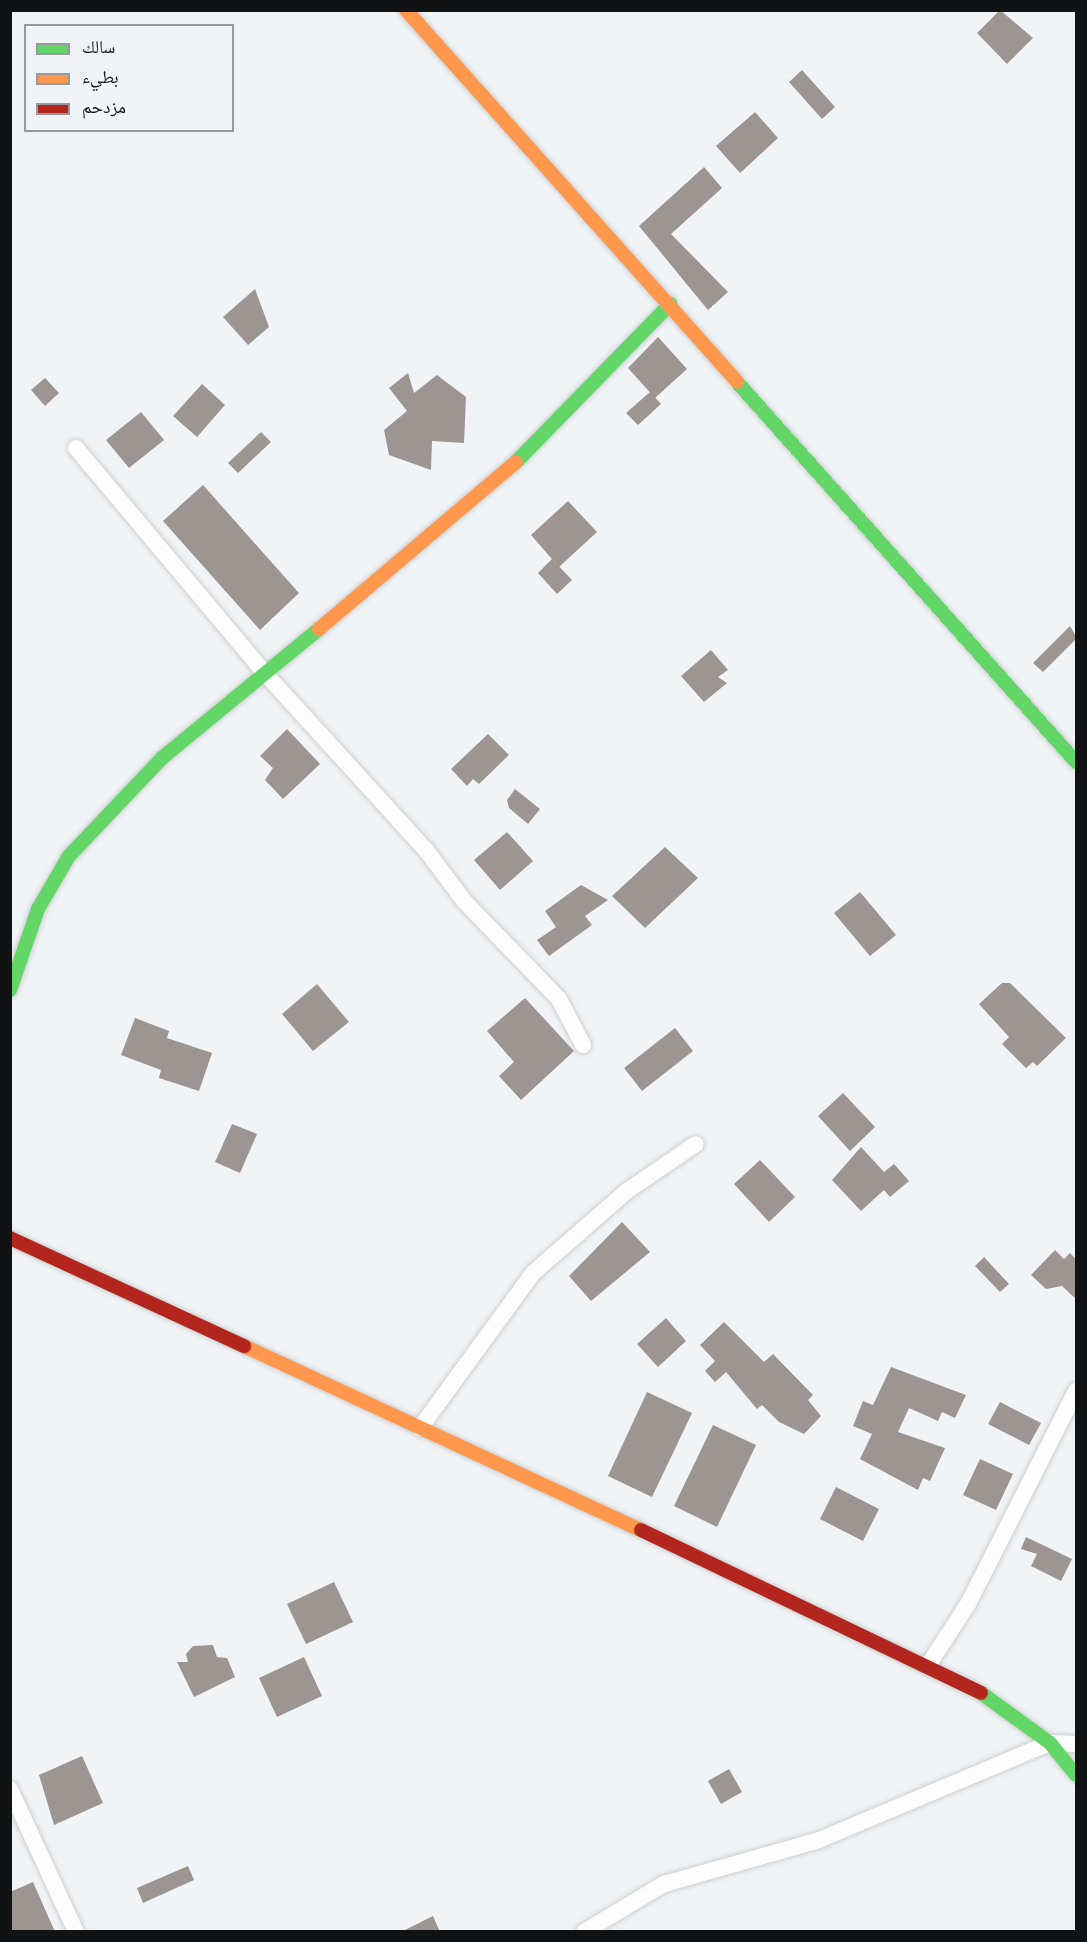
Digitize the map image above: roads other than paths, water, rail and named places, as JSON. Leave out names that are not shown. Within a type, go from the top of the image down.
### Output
[{"type":"street","points":[[406,10],[1077,762]]},
{"type":"street","points":[[10,990],[38,909],[69,856],[162,758],[214,718],[262,670],[492,486],[670,304]]},
{"type":"street","points":[[76,448],[262,670],[426,850],[464,901],[560,999],[584,1045]]},
{"type":"street","points":[[420,1428],[533,1273],[627,1191],[696,1144]]},
{"type":"street","points":[[10,1238],[929,1664],[1008,1709],[1050,1743],[1077,1775]]},
{"type":"street","points":[[929,1664],[968,1604],[1077,1391]]},
{"type":"street","points":[[584,1932],[664,1884],[819,1840],[1050,1743],[1077,1744]]},
{"type":"street","points":[[10,1789],[76,1932]]}]
